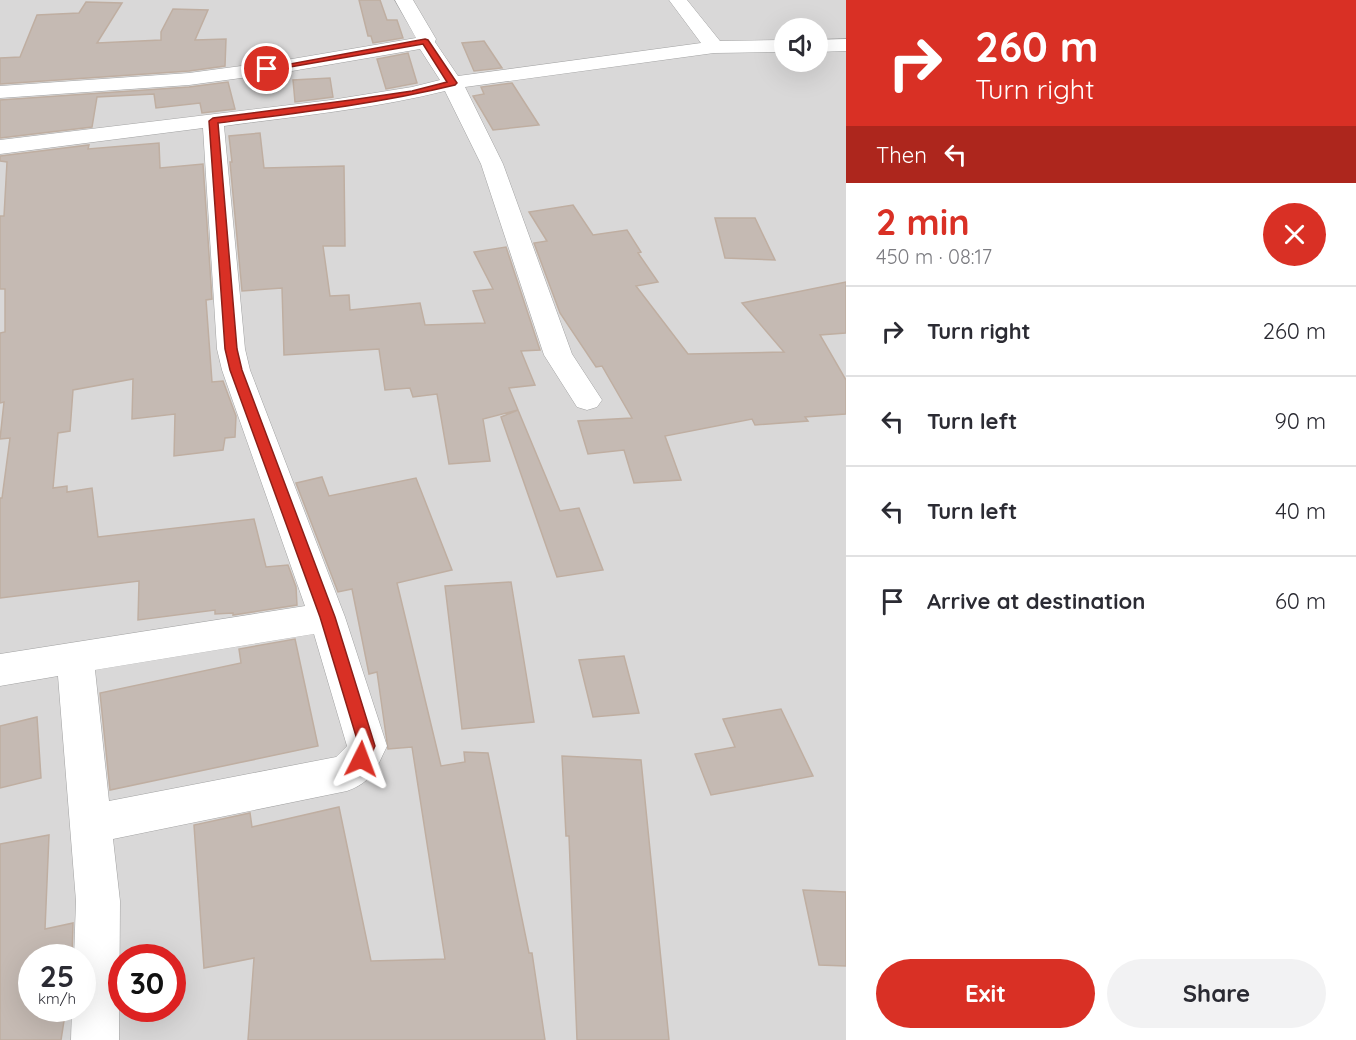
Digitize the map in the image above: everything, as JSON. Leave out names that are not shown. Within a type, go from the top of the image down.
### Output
[{"type":"street","points":[[404,0],[426,39],[425,42],[452,83],[492,164],[558,356],[587,400]]},
{"type":"street","points":[[678,0],[714,47]]},
{"type":"street","points":[[0,92],[189,79],[286,66],[425,42]]},
{"type":"street","points":[[828,46],[846,45]]},
{"type":"street","points":[[0,147],[343,104],[412,93],[452,83],[714,47],[774,46]]},
{"type":"street","points":[[92,824],[347,773],[361,759],[367,746],[327,617],[236,370],[231,349],[213,121]]},
{"type":"street","points":[[0,670],[327,617]]},
{"type":"street","points":[[75,657],[98,901],[95,1040]]},
{"type":"shaded area","points":[[0,0],[846,0],[846,1040],[0,1040]]},
{"type":"building","points":[[359,0],[380,0],[387,20],[397,20],[403,38],[373,43],[371,36],[368,36]]},
{"type":"building","points":[[86,2],[122,3],[97,43],[161,40],[161,32],[173,9],[208,10],[195,40],[226,39],[225,66],[189,71],[0,84],[0,58],[20,57],[37,15],[79,13]]},
{"type":"building","points":[[484,41],[502,68],[474,71],[462,43]]},
{"type":"building","points":[[408,53],[417,83],[386,89],[377,59]]},
{"type":"building","points":[[330,78],[333,97],[295,102],[293,80]]},
{"type":"building","points":[[228,82],[235,109],[202,113],[200,103],[156,108],[154,94],[97,97],[92,127],[0,138],[0,100],[189,87]]},
{"type":"building","points":[[512,83],[539,125],[493,130],[473,96],[484,94],[481,87]]},
{"type":"building","points":[[260,133],[264,168],[344,166],[345,246],[323,246],[330,296],[349,295],[350,310],[420,303],[425,325],[485,323],[473,291],[493,289],[474,252],[506,247],[540,350],[521,351],[535,385],[509,388],[518,410],[483,419],[490,461],[449,464],[437,394],[413,397],[410,388],[385,390],[379,349],[284,355],[282,288],[242,291],[229,136]]},
{"type":"building","points":[[159,143],[160,168],[203,164],[212,299],[206,300],[212,382],[223,381],[236,416],[235,437],[225,438],[223,450],[174,456],[175,414],[132,419],[133,379],[73,390],[70,431],[58,433],[53,488],[67,486],[67,492],[92,488],[98,537],[254,519],[266,567],[288,565],[296,587],[297,605],[233,615],[233,613],[215,614],[215,610],[138,620],[139,581],[0,598],[0,498],[2,498],[10,438],[0,439],[4,402],[0,403],[0,333],[5,332],[5,289],[0,289],[0,216],[4,216],[7,162],[0,161],[0,156],[89,145],[88,149]]},
{"type":"building","points":[[573,205],[593,235],[627,230],[641,252],[638,253],[658,282],[636,286],[688,354],[784,352],[742,303],[846,282],[846,333],[820,335],[846,380],[846,414],[805,417],[808,421],[755,425],[752,419],[665,436],[681,480],[634,483],[624,450],[588,454],[578,421],[632,418],[602,366],[596,367],[560,313],[534,243],[547,241],[529,212]]},
{"type":"building","points":[[715,218],[755,218],[775,260],[725,258]]},
{"type":"building","points":[[518,410],[560,511],[579,508],[603,570],[557,577],[501,417]]},
{"type":"building","points":[[322,477],[329,496],[416,478],[452,570],[397,583],[441,766],[465,762],[464,752],[488,753],[529,953],[532,953],[545,1040],[248,1040],[254,958],[204,968],[194,825],[250,813],[252,827],[339,807],[371,961],[445,959],[412,747],[388,749],[377,672],[369,674],[352,589],[338,592],[296,483]]},
{"type":"building","points":[[511,582],[534,722],[462,729],[445,586]]},
{"type":"building","points":[[295,639],[318,746],[110,790],[100,693],[241,663],[239,649]]},
{"type":"building","points":[[624,656],[639,713],[593,717],[579,660]]},
{"type":"building","points":[[781,709],[813,776],[711,795],[695,754],[735,747],[723,719]]},
{"type":"building","points":[[37,717],[41,778],[0,788],[0,726]]},
{"type":"building","points":[[562,756],[641,760],[669,1040],[577,1040],[569,836],[566,836]]},
{"type":"building","points":[[49,835],[45,929],[73,923],[72,944],[18,944],[18,1022],[64,1022],[61,1040],[0,1040],[0,844]]},
{"type":"building","points":[[803,890],[846,892],[846,966],[819,965]]},
{"type":"route","points":[[267,69],[425,42],[452,83],[412,93],[351,103],[213,121],[231,349],[236,370],[327,617],[367,746],[361,759]]}]
